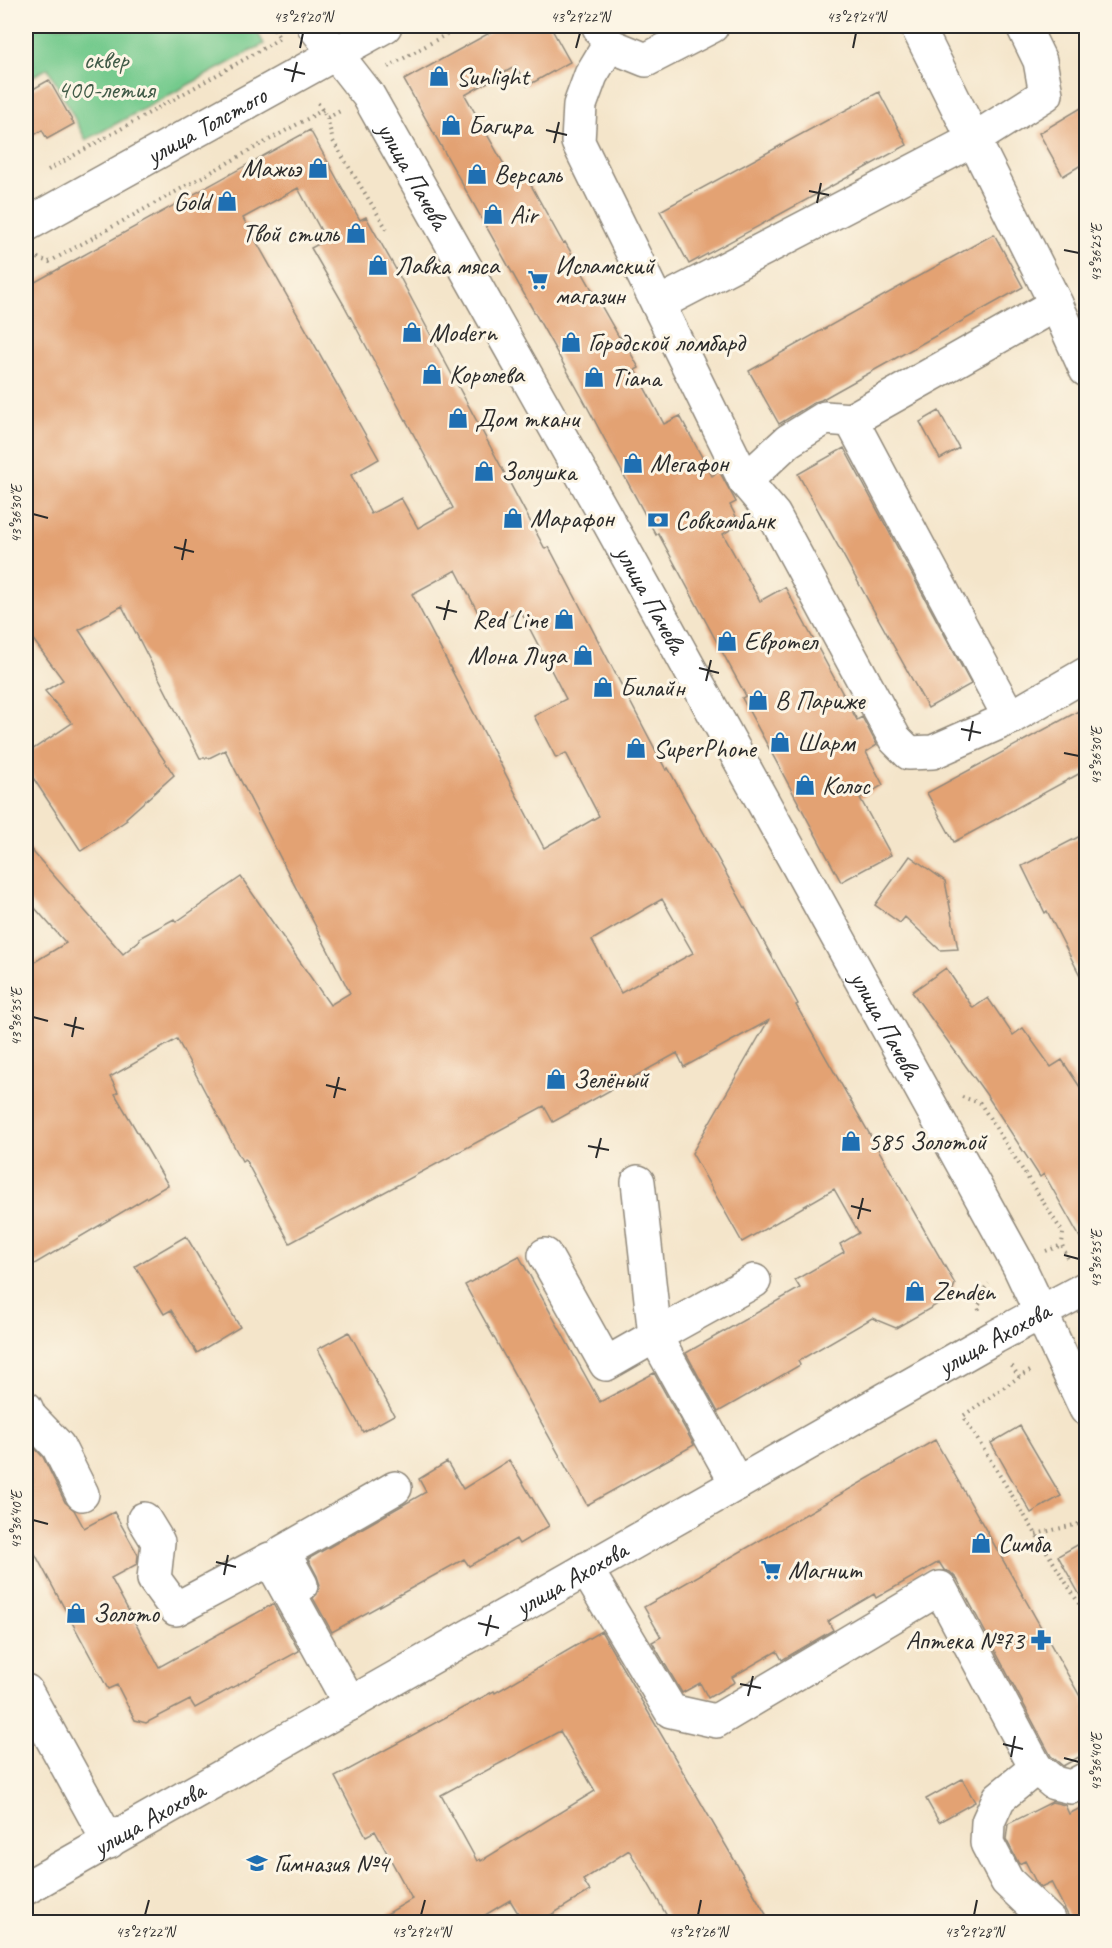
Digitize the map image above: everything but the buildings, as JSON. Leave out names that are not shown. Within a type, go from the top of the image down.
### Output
[{"type":"street","name":"улица Пачева","points":[[314,26],[368,94],[590,489],[1013,1256],[1086,1409]]},
{"type":"street","name":"улица Толстого","points":[[27,240],[335,53],[385,26]]},
{"type":"street","points":[[712,26],[646,60],[603,35],[580,105],[578,142],[745,481],[774,515],[895,739],[909,753],[933,752],[1010,718],[1086,674]]},
{"type":"street","points":[[917,26],[1056,304],[1086,370]]},
{"type":"street","points":[[658,304],[973,140],[1046,94],[1040,61],[1023,26]]},
{"type":"street","points":[[745,481],[788,441],[825,418],[851,420],[1056,304]]},
{"type":"street","points":[[851,420],[1010,718]]},
{"type":"street","points":[[638,1182],[655,1336],[737,1484]]},
{"type":"street","points":[[545,1255],[606,1364],[754,1281]]},
{"type":"street","name":"улица Ахохова","points":[[26,1888],[995,1337],[1086,1288]]},
{"type":"street","points":[[27,1415],[58,1446],[82,1494]]},
{"type":"street","points":[[357,1700],[283,1552],[395,1488]]},
{"type":"street","points":[[144,1519],[158,1542],[154,1579],[176,1609],[270,1559],[357,1700]]},
{"type":"street","points":[[586,1569],[671,1711],[716,1721],[940,1588],[1036,1768],[1054,1783],[1071,1787],[1086,1779]]},
{"type":"street","points":[[26,1690],[109,1842]]},
{"type":"street","points":[[1036,1768],[999,1798],[988,1822],[987,1843],[1007,1881],[1050,1923]]},
{"type":"path","points":[[48,170],[260,51],[280,38],[272,26]]},
{"type":"path","points":[[388,67],[461,26]]},
{"type":"path","points":[[318,103],[327,118],[333,141],[388,231]]},
{"type":"path","points":[[327,118],[344,109]]},
{"type":"path","points":[[27,240],[49,262],[323,110]]},
{"type":"path","points":[[959,1096],[980,1103],[1063,1233],[1062,1245],[1068,1259]]},
{"type":"path","points":[[1037,1255],[1062,1245]]},
{"type":"path","points":[[981,1314],[978,1306],[984,1298],[984,1289],[989,1284]]},
{"type":"path","points":[[1012,1366],[1019,1377]]},
{"type":"path","points":[[1030,1371],[963,1416],[1086,1615]]},
{"type":"path","points":[[1036,1534],[1083,1523],[1086,1529]]},
{"type":"green space","name":"сквер 400-летия","points":[[26,26],[254,26],[264,44],[86,140],[48,68],[26,80]]},
{"type":"place","name":"Sunlight","points":[[439,76]]},
{"type":"place","name":"Багира","points":[[451,125]]},
{"type":"place","name":"Мажьэ","points":[[318,168]]},
{"type":"place","name":"Версаль","points":[[477,174]]},
{"type":"place","name":"Gold","points":[[227,201]]},
{"type":"place","name":"Air","points":[[493,214]]},
{"type":"place","name":"Твой стиль","points":[[356,233]]},
{"type":"place","name":"Лавка мяса","points":[[378,265]]},
{"type":"place","name":"Исламский магазин","points":[[538,280]]},
{"type":"place","name":"Modern","points":[[412,332]]},
{"type":"place","name":"Городской ломбард","points":[[571,342]]},
{"type":"place","name":"Королева","points":[[432,374]]},
{"type":"place","name":"Tiana","points":[[594,377]]},
{"type":"place","name":"Дом ткани","points":[[458,418]]},
{"type":"place","name":"Мегафон","points":[[633,463]]},
{"type":"place","name":"Золушка","points":[[484,471]]},
{"type":"place","name":"Марафон","points":[[513,518]]},
{"type":"place","name":"Совкомбанк","points":[[658,520]]},
{"type":"place","name":"Red Line","points":[[564,619]]},
{"type":"place","name":"Евротел","points":[[727,641]]},
{"type":"place","name":"Мона Лиза","points":[[583,655]]},
{"type":"place","name":"Билайн","points":[[603,687]]},
{"type":"place","name":"В Париже","points":[[758,700]]},
{"type":"place","name":"Шарм","points":[[780,742]]},
{"type":"place","name":"SuperPhone","points":[[636,748]]},
{"type":"place","name":"Колос","points":[[805,785]]},
{"type":"place","name":"Зелёный","points":[[556,1079]]},
{"type":"place","name":"585 Золотой","points":[[851,1141]]},
{"type":"place","name":"Zenden","points":[[915,1291]]},
{"type":"place","name":"Симба","points":[[981,1543]]},
{"type":"place","name":"Магнит","points":[[771,1570]]},
{"type":"place","name":"Золото","points":[[76,1613]]},
{"type":"place","name":"Аптека №73","points":[[1041,1640]]},
{"type":"place","name":"Гимназия №4","points":[[257,1863]]}]
